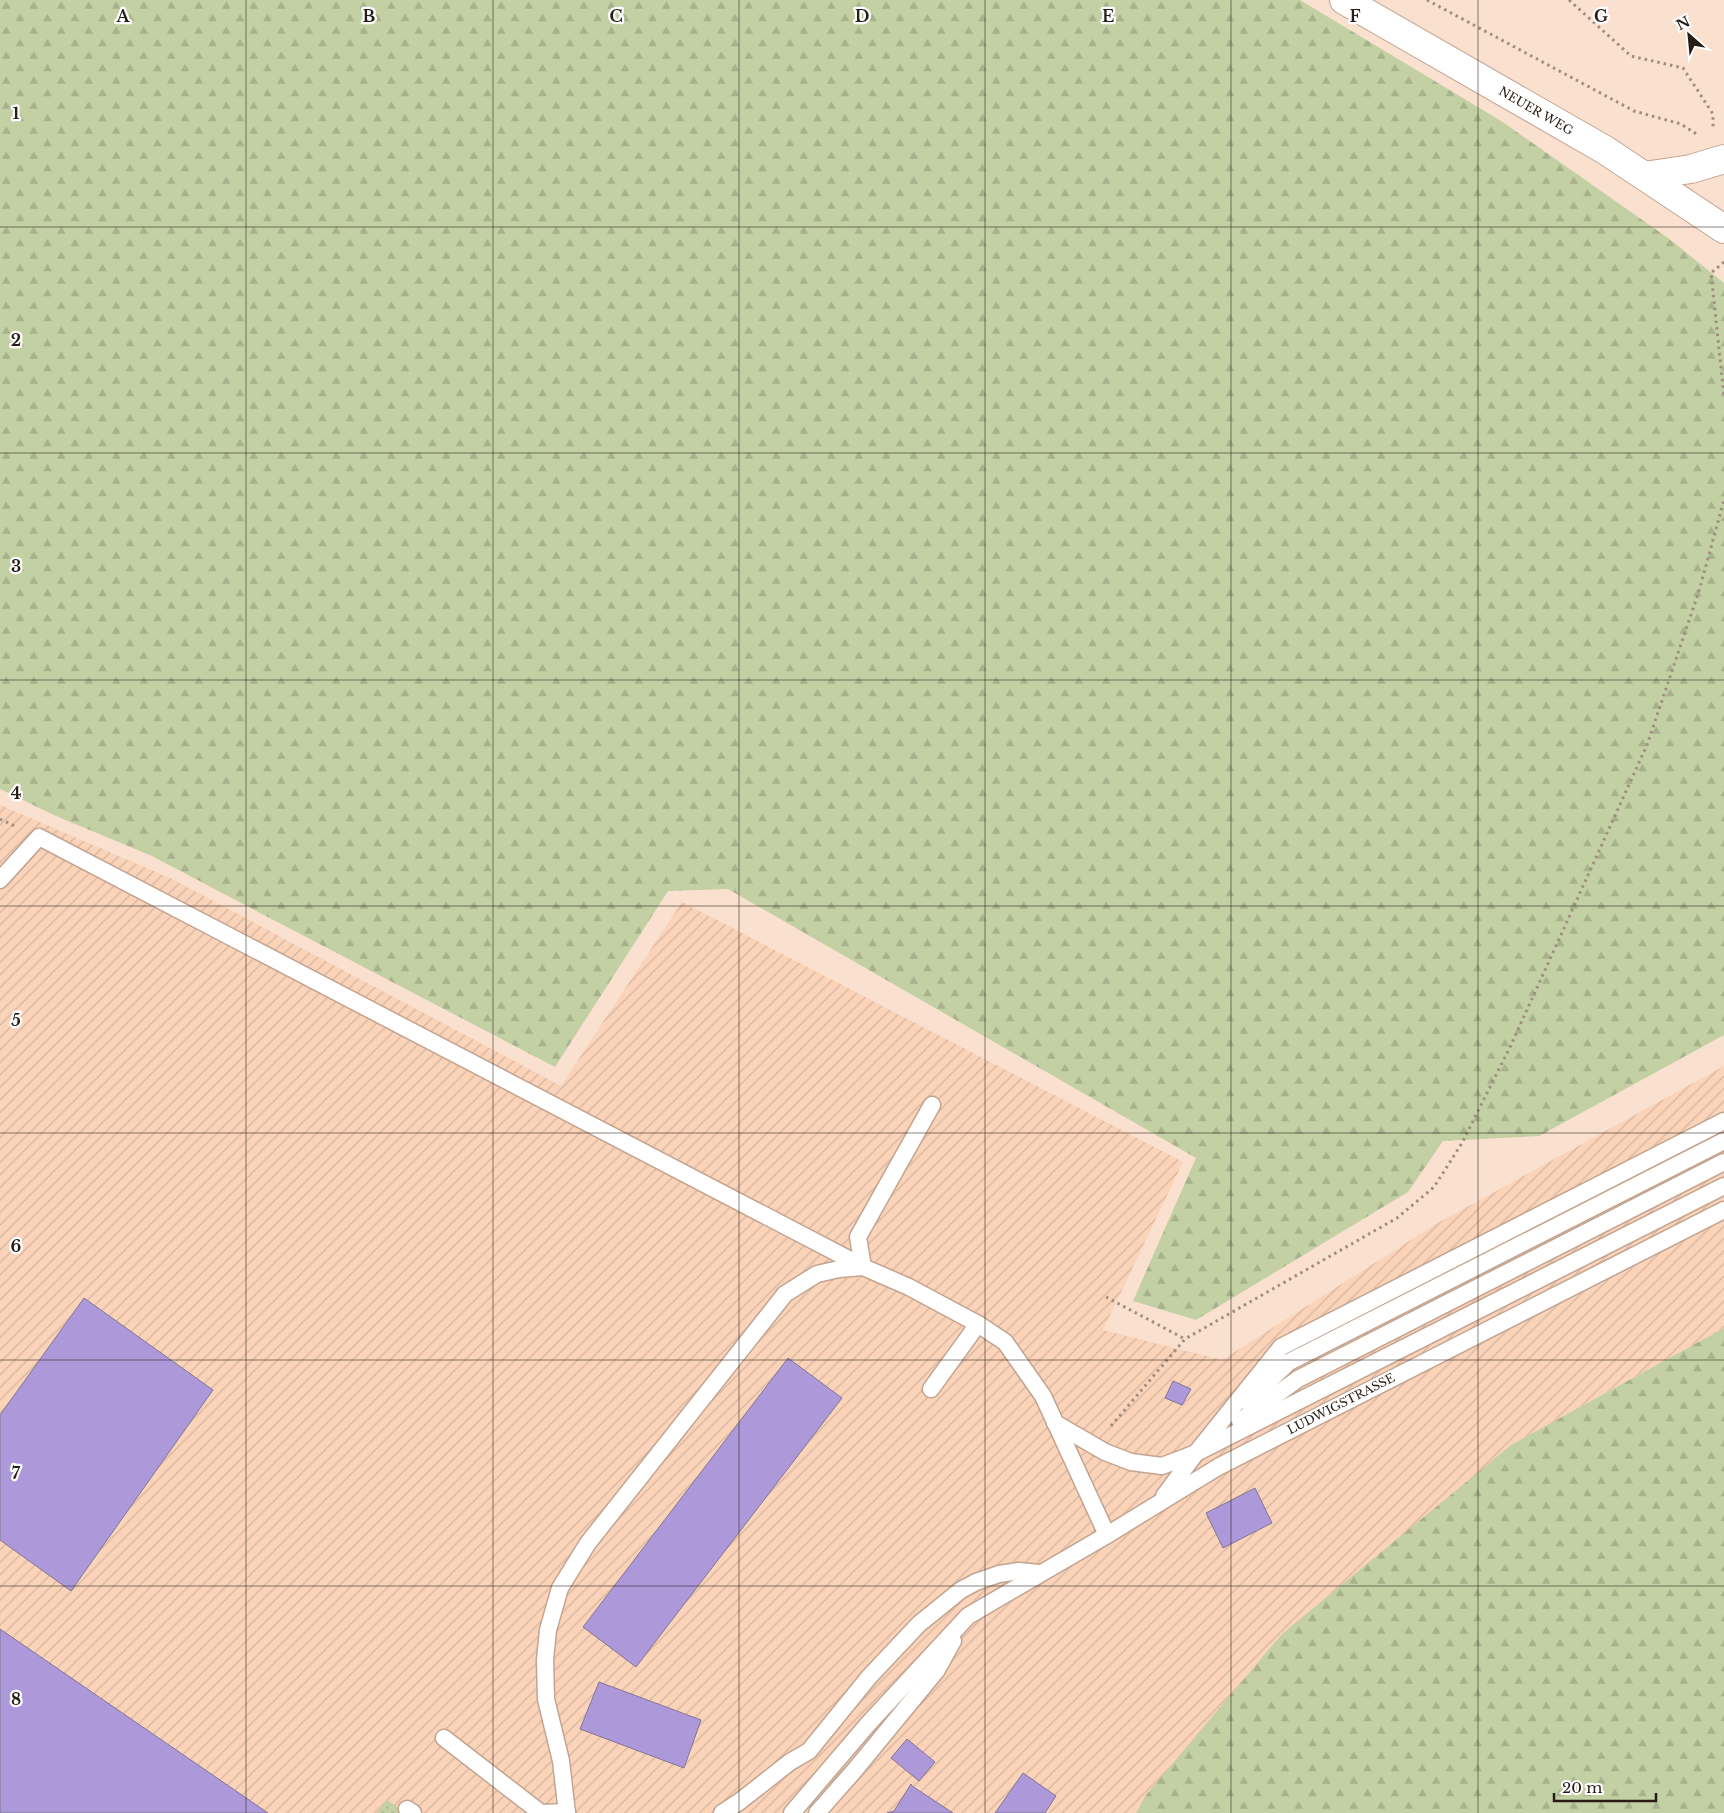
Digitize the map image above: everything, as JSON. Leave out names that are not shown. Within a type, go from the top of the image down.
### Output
[{"type":"main road","name":"NEUER WEG","points":[[1344,0],[1605,150],[1724,229]]},
{"type":"main road","points":[[1644,176],[1691,169],[1719,148]]},
{"type":"lane","points":[[0,880],[39,837],[863,1267],[909,1287],[978,1324],[1005,1342],[1043,1396],[1107,1535]]},
{"type":"lane","points":[[863,1267],[858,1237],[932,1105]]},
{"type":"lane","points":[[1158,1504],[1280,1347],[1724,1121]]},
{"type":"lane","points":[[1196,1453],[1289,1362],[1724,1141]]},
{"type":"lane","points":[[1196,1453],[1298,1379],[1724,1162]]},
{"type":"lane","points":[[1055,1423],[1105,1452],[1131,1462],[1162,1466],[1196,1453],[1724,1186]]},
{"type":"lane","name":"LUDWIGSTRASSE","points":[[968,1616],[1226,1463],[1724,1210]]},
{"type":"lane","points":[[444,1738],[541,1813],[568,1812],[561,1761],[546,1699],[545,1660],[548,1630],[560,1588],[588,1543],[786,1294],[817,1274],[839,1269],[863,1267]]},
{"type":"lane","points":[[931,1389],[978,1324]]},
{"type":"lane","points":[[722,1813],[790,1762],[809,1751],[869,1677],[919,1624],[961,1590],[976,1582],[999,1574],[1019,1571],[1039,1573]]},
{"type":"lane","points":[[792,1813],[868,1724],[968,1616]]},
{"type":"lane","points":[[817,1813],[937,1670],[968,1616]]},
{"type":"path","points":[[1427,0],[1634,111],[1681,124],[1706,139]]},
{"type":"path","points":[[1569,0],[1631,56],[1683,68],[1713,114],[1719,148]]},
{"type":"path","points":[[1724,262],[1711,273],[1724,396]]},
{"type":"path","points":[[1092,1445],[1108,1430],[1185,1339],[1397,1218],[1434,1187],[1462,1143],[1511,1046],[1647,745],[1699,591],[1724,500]]},
{"type":"path","points":[[1106,1297],[1185,1339]]},
{"type":"shaded area","points":[[0,805],[170,878],[561,1086],[682,902],[1183,1162],[1103,1330],[1222,1360],[1436,1224],[1724,1066],[1724,1328],[1511,1445],[1146,1795],[1136,1813],[0,1813]]},
{"type":"green space","points":[[0,0],[1300,0],[1501,121],[1668,238],[1724,283],[1724,1035],[1539,1136],[1443,1141],[1408,1192],[1196,1320],[1133,1301],[1196,1158],[728,889],[668,891],[555,1067],[152,856],[56,816],[0,789]]},
{"type":"green space","points":[[1724,1328],[1724,1813],[1136,1813],[1146,1795],[1282,1634],[1511,1445]]},
{"type":"green space","points":[[387,1800],[402,1811],[401,1813],[377,1813]]},
{"type":"building","points":[[84,1298],[213,1390],[71,1591],[0,1540],[0,1415]]},
{"type":"building","points":[[788,1358],[842,1398],[636,1667],[583,1627]]},
{"type":"building","points":[[1173,1381],[1191,1389],[1182,1405],[1165,1398]]},
{"type":"building","points":[[1255,1488],[1272,1523],[1223,1548],[1206,1513]]},
{"type":"building","points":[[0,1629],[268,1813],[0,1813]]},
{"type":"building","points":[[599,1682],[701,1720],[684,1768],[580,1729]]},
{"type":"building","points":[[907,1739],[935,1762],[919,1781],[891,1758]]},
{"type":"building","points":[[1023,1773],[1056,1796],[1045,1813],[995,1813]]},
{"type":"building","points":[[911,1784],[953,1813],[887,1813],[894,1811]]}]
